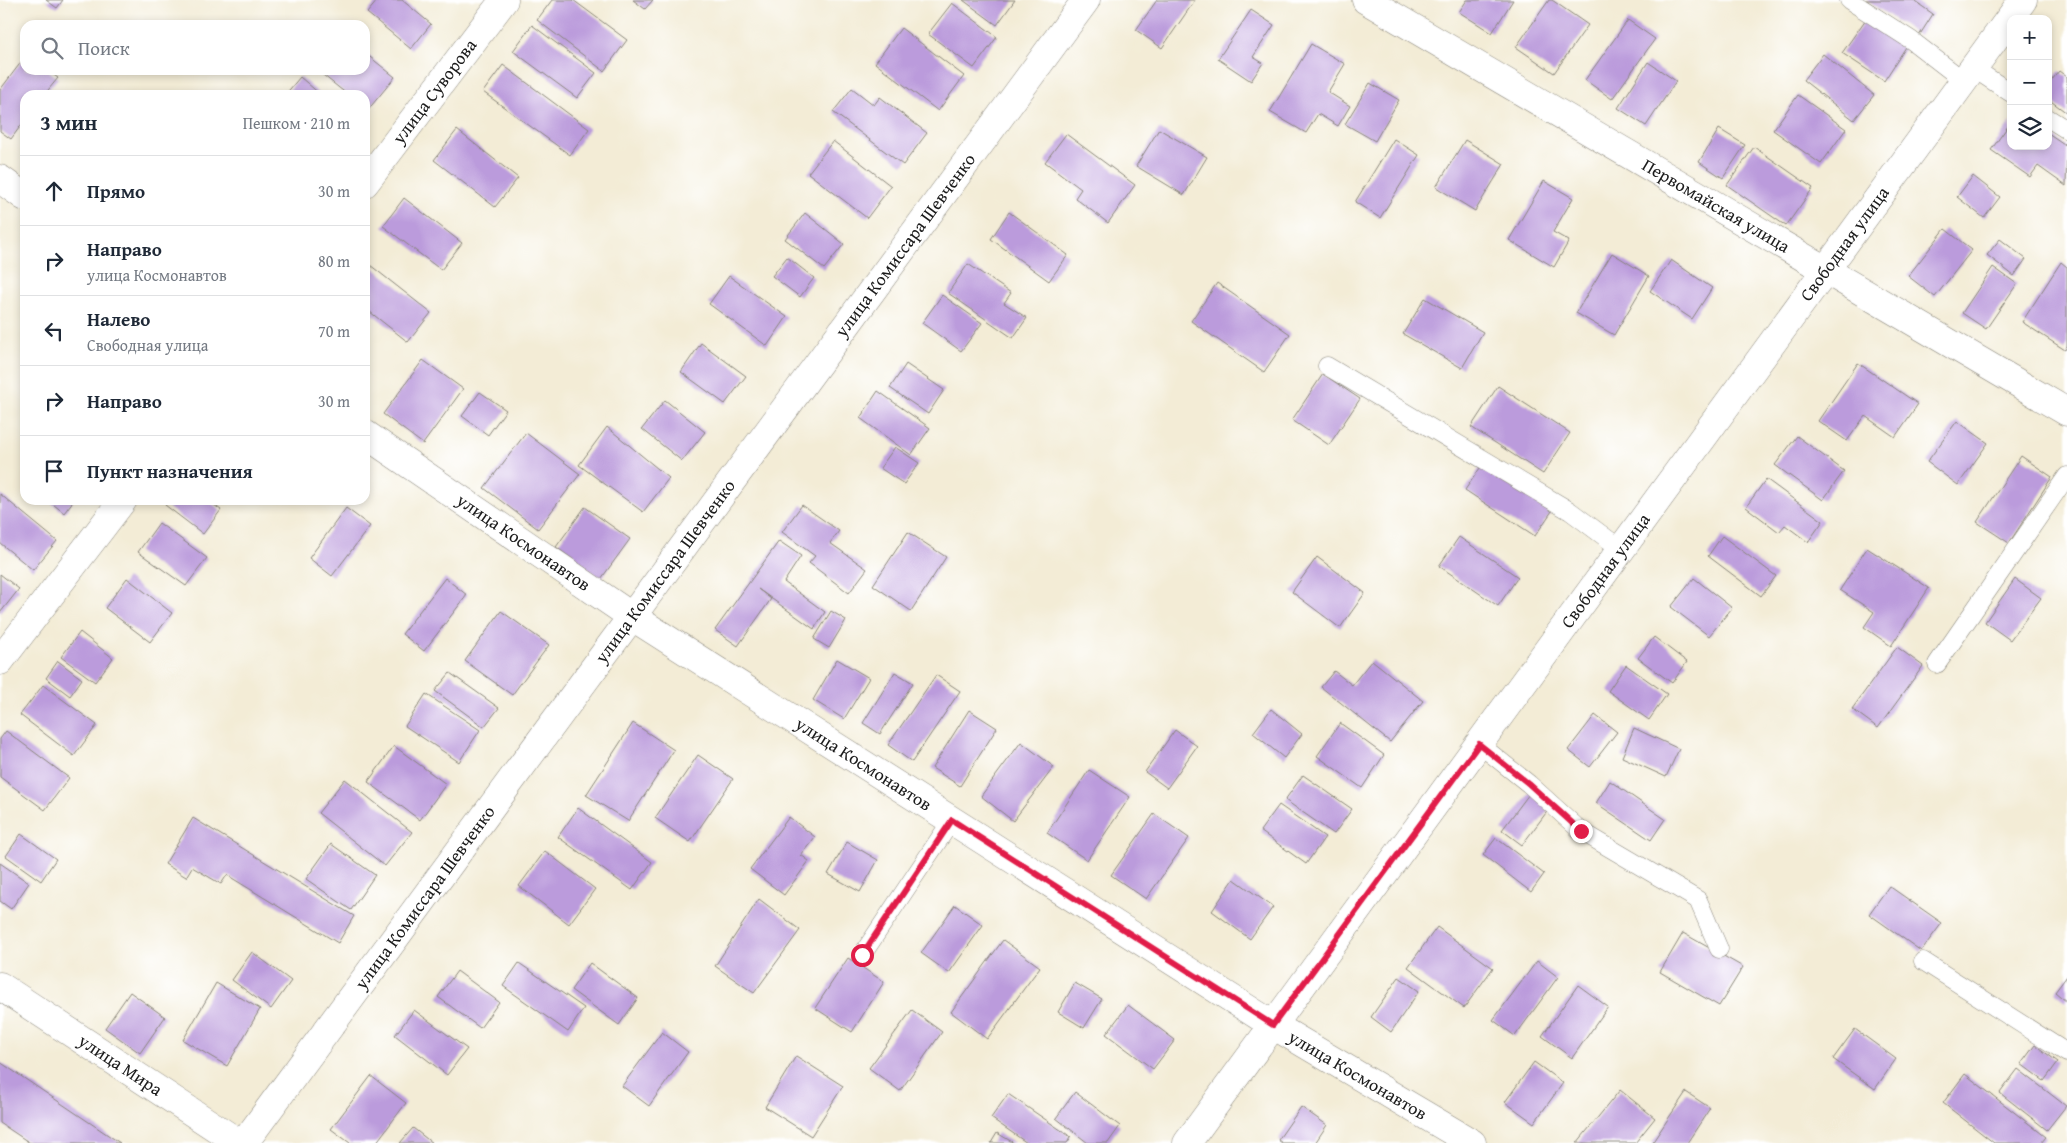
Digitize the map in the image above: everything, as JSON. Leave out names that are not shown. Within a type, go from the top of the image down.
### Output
[{"type":"street","name":"улица Суворова","points":[[370,176],[504,0]]},
{"type":"street","name":"улица Комиссара Шевченко","points":[[244,1143],[1086,0]]},
{"type":"street","name":"Первомайская улица","points":[[1366,0],[2067,412]]},
{"type":"street","name":"Свободная улица","points":[[1187,1143],[2023,0]]},
{"type":"street","points":[[0,179],[20,193]]},
{"type":"street","name":"улица Космонавтов","points":[[370,437],[631,616],[1273,1025],[1472,1143]]},
{"type":"street","points":[[0,661],[119,505]]},
{"type":"street","name":"улица Мира","points":[[0,986],[239,1143]]},
{"type":"lane","points":[[1849,0],[1968,75],[2007,91]]},
{"type":"lane","points":[[2052,121],[2067,130]]},
{"type":"lane","points":[[1327,366],[1570,511],[1621,549]]},
{"type":"lane","points":[[1937,664],[2067,476]]},
{"type":"lane","points":[[1479,744],[1529,784],[1581,831],[1698,900],[1719,949]]},
{"type":"lane","points":[[862,955],[952,820]]},
{"type":"lane","points":[[1923,961],[2067,1053]]},
{"type":"building","points":[[46,0],[63,0],[57,8]]},
{"type":"building","points":[[378,0],[402,0],[431,24],[411,49],[367,13]]},
{"type":"building","points":[[552,0],[573,0],[627,40],[604,71],[537,20]]},
{"type":"building","points":[[633,0],[653,0],[645,9]]},
{"type":"building","points":[[963,0],[1015,0],[997,25]]},
{"type":"building","points":[[1157,0],[1195,0],[1162,48],[1136,30]]},
{"type":"building","points":[[1467,0],[1513,0],[1492,33],[1459,12]]},
{"type":"building","points":[[1549,0],[1552,0],[1588,25],[1554,73],[1516,47]]},
{"type":"building","points":[[1866,0],[1913,0],[1933,14],[1919,36]]},
{"type":"building","points":[[952,3],[997,37],[974,68],[928,34]]},
{"type":"building","points":[[1251,10],[1274,25],[1253,57],[1263,63],[1251,81],[1218,59]]},
{"type":"building","points":[[1866,19],[1906,47],[1884,81],[1842,53]]},
{"type":"building","points":[[1628,20],[1655,39],[1612,99],[1585,80]]},
{"type":"building","points":[[532,25],[596,73],[577,98],[513,51]]},
{"type":"building","points":[[901,28],[964,76],[938,111],[875,63]]},
{"type":"building","points":[[1311,44],[1345,64],[1328,92],[1350,106],[1338,126],[1318,114],[1306,133],[1270,112]]},
{"type":"building","points":[[1823,54],[1874,95],[1854,120],[1803,80]]},
{"type":"building","points":[[370,57],[395,77],[370,107],[370,90],[342,90],[323,75],[370,75]]},
{"type":"building","points":[[1648,62],[1676,81],[1646,126],[1618,108]]},
{"type":"building","points":[[20,64],[20,75],[54,75],[58,78],[48,90],[20,90],[20,127],[11,139],[0,131],[0,90]]},
{"type":"building","points":[[503,65],[589,129],[570,155],[483,92]]},
{"type":"building","points":[[2059,71],[2067,77],[2067,113],[2052,102],[2052,80]]},
{"type":"building","points":[[300,77],[315,90],[289,90]]},
{"type":"building","points":[[1370,83],[1399,100],[1375,141],[1345,124]]},
{"type":"building","points":[[852,88],[874,105],[880,97],[927,133],[903,165],[833,112]]},
{"type":"building","points":[[1798,95],[1846,129],[1821,164],[1773,130]]},
{"type":"building","points":[[2007,128],[2007,150],[2052,150],[2052,136],[2067,146],[2066,186],[2038,166],[2030,177],[1991,150]]},
{"type":"building","points":[[1159,129],[1207,157],[1184,195],[1136,166]]},
{"type":"building","points":[[1719,129],[1745,145],[1723,178],[1699,162]]},
{"type":"building","points":[[457,130],[518,178],[495,207],[434,160]]},
{"type":"building","points":[[1066,134],[1135,185],[1108,223],[1075,198],[1081,189],[1045,162]]},
{"type":"building","points":[[1394,139],[1419,155],[1380,218],[1355,202]]},
{"type":"building","points":[[1465,140],[1504,164],[1475,211],[1436,187]]},
{"type":"building","points":[[833,141],[891,186],[867,218],[808,173]]},
{"type":"building","points":[[1754,147],[1813,188],[1786,226],[1727,185]]},
{"type":"building","points":[[1973,176],[2000,197],[1984,218],[1957,197]]},
{"type":"building","points":[[1544,181],[1573,198],[1553,232],[1569,241],[1554,267],[1509,240]]},
{"type":"building","points":[[404,198],[462,243],[441,270],[383,226]]},
{"type":"building","points":[[1009,212],[1068,255],[1049,281],[991,239]]},
{"type":"building","points":[[805,213],[844,244],[824,269],[785,239]]},
{"type":"building","points":[[1945,229],[1972,250],[1935,297],[1908,276]]},
{"type":"building","points":[[2000,239],[2026,259],[2014,276],[1987,255]]},
{"type":"building","points":[[1612,253],[1649,276],[1614,335],[1576,313]]},
{"type":"building","points":[[787,257],[814,278],[800,297],[772,276]]},
{"type":"building","points":[[1671,260],[1712,288],[1692,319],[1650,291]]},
{"type":"building","points":[[2061,262],[2067,267],[2067,346],[2065,350],[2022,322]]},
{"type":"building","points":[[968,264],[1011,293],[1004,303],[1027,318],[1013,338],[948,293]]},
{"type":"building","points":[[370,265],[431,313],[408,342],[370,312]]},
{"type":"building","points":[[1993,267],[2017,284],[1986,329],[1962,313]]},
{"type":"building","points":[[729,276],[787,317],[767,346],[709,304]]},
{"type":"building","points":[[1217,283],[1290,334],[1264,372],[1191,321]]},
{"type":"building","points":[[942,295],[982,323],[961,351],[922,323]]},
{"type":"building","points":[[1425,298],[1483,332],[1462,368],[1403,334]]},
{"type":"building","points":[[701,343],[746,376],[725,404],[681,372]]},
{"type":"building","points":[[423,360],[463,389],[423,444],[383,414]]},
{"type":"building","points":[[1858,363],[1918,404],[1895,437],[1865,416],[1847,441],[1818,421]]},
{"type":"building","points":[[906,364],[944,390],[928,414],[890,388]]},
{"type":"building","points":[[1323,374],[1360,399],[1329,445],[1292,420]]},
{"type":"building","points":[[1498,386],[1570,433],[1543,474],[1471,427]]},
{"type":"building","points":[[878,391],[930,428],[911,455],[860,418]]},
{"type":"building","points":[[480,392],[506,410],[488,435],[462,416]]},
{"type":"building","points":[[665,400],[705,432],[682,461],[642,429]]},
{"type":"building","points":[[1957,421],[1988,443],[1958,485],[1927,462]]},
{"type":"building","points":[[607,427],[669,478],[643,512],[579,465]]},
{"type":"building","points":[[526,433],[580,474],[538,529],[484,488]]},
{"type":"building","points":[[1797,436],[1844,471],[1823,500],[1775,465]]},
{"type":"building","points":[[895,447],[919,463],[904,484],[880,468]]},
{"type":"building","points":[[2021,456],[2052,477],[2009,543],[1977,522]]},
{"type":"building","points":[[1482,465],[1552,511],[1535,536],[1465,490]]},
{"type":"building","points":[[1766,479],[1823,521],[1808,542],[1785,525],[1779,532],[1746,507]]},
{"type":"building","points":[[0,494],[57,541],[33,570],[0,543]]},
{"type":"building","points":[[54,505],[70,505],[64,513]]},
{"type":"building","points":[[165,505],[214,505],[221,510],[203,534]]},
{"type":"building","points":[[802,505],[839,531],[830,543],[867,569],[849,593],[809,563],[815,556],[782,532]]},
{"type":"building","points":[[585,507],[630,539],[601,579],[556,547]]},
{"type":"building","points":[[346,508],[370,526],[332,576],[309,558]]},
{"type":"building","points":[[159,523],[207,558],[186,586],[138,552]]},
{"type":"building","points":[[908,532],[946,557],[911,611],[873,585]]},
{"type":"building","points":[[1722,536],[1776,576],[1761,596],[1708,556]]},
{"type":"building","points":[[1459,537],[1518,577],[1498,606],[1439,566]]},
{"type":"building","points":[[779,541],[801,556],[784,582],[825,612],[814,629],[758,589],[771,599],[738,646],[715,630]]},
{"type":"building","points":[[1867,548],[1929,588],[1891,646],[1864,627],[1874,612],[1840,590]]},
{"type":"building","points":[[1317,557],[1365,593],[1340,628],[1292,592]]},
{"type":"building","points":[[0,574],[19,589],[0,613]]},
{"type":"building","points":[[127,578],[172,613],[150,642],[105,608]]},
{"type":"building","points":[[445,578],[467,595],[424,651],[402,634]]},
{"type":"building","points":[[1694,578],[1732,608],[1709,636],[1671,607]]},
{"type":"building","points":[[2015,579],[2041,598],[2010,640],[1985,622]]},
{"type":"building","points":[[501,611],[549,645],[512,695],[465,661]]},
{"type":"building","points":[[831,611],[846,620],[829,648],[814,639]]},
{"type":"building","points":[[80,632],[113,658],[95,682],[61,657]]},
{"type":"building","points":[[1654,637],[1687,662],[1672,683],[1638,658]]},
{"type":"building","points":[[1897,647],[1923,666],[1878,728],[1852,709]]},
{"type":"building","points":[[837,659],[869,678],[844,719],[813,700]]},
{"type":"building","points":[[1372,660],[1423,701],[1390,742],[1321,687],[1334,671],[1352,685]]},
{"type":"building","points":[[58,661],[82,679],[70,696],[46,678]]},
{"type":"building","points":[[1626,665],[1667,694],[1649,720],[1608,691]]},
{"type":"building","points":[[895,672],[913,683],[880,734],[863,723]]},
{"type":"building","points":[[450,673],[499,708],[484,727],[435,691]]},
{"type":"building","points":[[936,675],[960,691],[912,762],[888,745]]},
{"type":"building","points":[[43,685],[97,725],[74,756],[20,715]]},
{"type":"building","points":[[426,694],[480,730],[459,762],[405,726]]},
{"type":"building","points":[[1271,709],[1302,734],[1284,758],[1253,733]]},
{"type":"building","points":[[969,710],[997,728],[960,786],[932,768]]},
{"type":"building","points":[[1595,715],[1617,732],[1590,767],[1568,750]]},
{"type":"building","points":[[633,723],[674,750],[628,821],[586,795]]},
{"type":"building","points":[[1340,723],[1384,755],[1362,788],[1317,756]]},
{"type":"building","points":[[1634,728],[1679,749],[1666,777],[1622,757]]},
{"type":"building","points":[[1175,730],[1197,746],[1167,788],[1145,772]]},
{"type":"building","points":[[6,731],[69,778],[45,810],[0,777],[0,739]]},
{"type":"building","points":[[1021,742],[1054,767],[1013,821],[981,796]]},
{"type":"building","points":[[394,746],[446,784],[420,820],[368,782]]},
{"type":"building","points":[[698,755],[733,779],[690,842],[655,818]]},
{"type":"building","points":[[1089,770],[1130,797],[1087,860],[1047,833]]},
{"type":"building","points":[[1303,775],[1352,809],[1334,834],[1285,800]]},
{"type":"building","points":[[345,779],[412,832],[385,866],[318,813]]},
{"type":"building","points":[[1610,781],[1665,819],[1651,840],[1596,803]]},
{"type":"building","points":[[1532,790],[1552,805],[1522,845],[1502,830]]},
{"type":"building","points":[[1279,805],[1325,837],[1306,864],[1260,831]]},
{"type":"building","points":[[578,808],[652,862],[632,890],[558,837]]},
{"type":"building","points":[[1154,814],[1189,838],[1146,899],[1111,875]]},
{"type":"building","points":[[789,817],[815,837],[801,855],[809,861],[784,895],[750,869]]},
{"type":"building","points":[[193,818],[354,916],[338,943],[227,875],[221,884],[192,867],[186,877],[165,864]]},
{"type":"building","points":[[21,834],[56,859],[41,881],[6,856]]},
{"type":"building","points":[[1496,838],[1544,874],[1531,892],[1483,855]]},
{"type":"building","points":[[847,842],[878,860],[860,892],[828,874]]},
{"type":"building","points":[[331,844],[375,875],[351,910],[306,879]]},
{"type":"building","points":[[545,851],[595,889],[569,924],[519,886]]},
{"type":"building","points":[[0,863],[29,883],[11,909],[0,901]]},
{"type":"building","points":[[1234,879],[1273,907],[1250,939],[1212,911]]},
{"type":"building","points":[[1889,886],[1942,923],[1921,951],[1869,914]]},
{"type":"building","points":[[759,899],[800,930],[754,993],[715,966]]},
{"type":"building","points":[[955,905],[983,925],[949,973],[921,953]]},
{"type":"building","points":[[1437,927],[1493,968],[1464,1008],[1408,967]]},
{"type":"building","points":[[1683,933],[1743,967],[1719,1006],[1660,972]]},
{"type":"building","points":[[1003,940],[1040,967],[987,1039],[951,1012]]},
{"type":"building","points":[[252,952],[291,981],[271,1009],[232,980]]},
{"type":"building","points":[[848,958],[884,982],[852,1032],[815,1008]]},
{"type":"building","points":[[1537,961],[1558,977],[1515,1036],[1493,1020]]},
{"type":"building","points":[[519,963],[584,1008],[568,1032],[503,986]]},
{"type":"building","points":[[590,963],[638,998],[619,1025],[571,990]]},
{"type":"building","points":[[457,971],[499,1002],[480,1028],[438,997]]},
{"type":"building","points":[[2067,976],[2067,1002],[2055,992]]},
{"type":"building","points":[[1399,977],[1419,991],[1391,1032],[1371,1017]]},
{"type":"building","points":[[216,983],[260,1009],[227,1066],[183,1040]]},
{"type":"building","points":[[1075,983],[1102,999],[1084,1028],[1058,1012]]},
{"type":"building","points":[[1578,985],[1608,1007],[1572,1058],[1542,1036]]},
{"type":"building","points":[[130,992],[165,1017],[140,1053],[105,1028]]},
{"type":"building","points":[[1128,1005],[1175,1040],[1153,1069],[1106,1034]]},
{"type":"building","points":[[414,1010],[467,1049],[447,1075],[395,1035]]},
{"type":"building","points":[[912,1010],[942,1032],[900,1091],[869,1068]]},
{"type":"building","points":[[1855,1029],[1896,1059],[1875,1089],[1833,1059]]},
{"type":"building","points":[[662,1032],[688,1052],[649,1106],[622,1086]]},
{"type":"building","points":[[2035,1045],[2058,1062],[2044,1081],[2021,1064]]},
{"type":"building","points":[[796,1056],[843,1086],[811,1136],[765,1107]]},
{"type":"building","points":[[0,1062],[120,1143],[30,1143],[0,1123]]},
{"type":"building","points":[[1534,1062],[1563,1083],[1534,1123],[1505,1102]]},
{"type":"building","points":[[2018,1069],[2066,1106],[2047,1130],[2000,1093]]},
{"type":"building","points":[[1965,1074],[2046,1137],[2041,1143],[1994,1143],[1943,1103]]},
{"type":"building","points":[[371,1076],[406,1103],[376,1143],[350,1143],[331,1129]]},
{"type":"building","points":[[1620,1090],[1655,1118],[1635,1143],[1577,1143]]},
{"type":"building","points":[[1075,1092],[1120,1126],[1108,1143],[1088,1143],[1056,1118]]},
{"type":"building","points":[[1686,1092],[1710,1108],[1687,1143],[1652,1143]]},
{"type":"building","points":[[1008,1094],[1071,1137],[1067,1143],[1027,1143],[991,1118]]},
{"type":"building","points":[[1301,1107],[1327,1125],[1315,1143],[1282,1143],[1278,1140]]},
{"type":"building","points":[[413,1128],[432,1143],[400,1143]]},
{"type":"building","points":[[997,1133],[1014,1143],[991,1143]]},
{"type":"route","points":[[862,955],[952,820],[1273,1025],[1479,744],[1529,784],[1581,831]]}]
